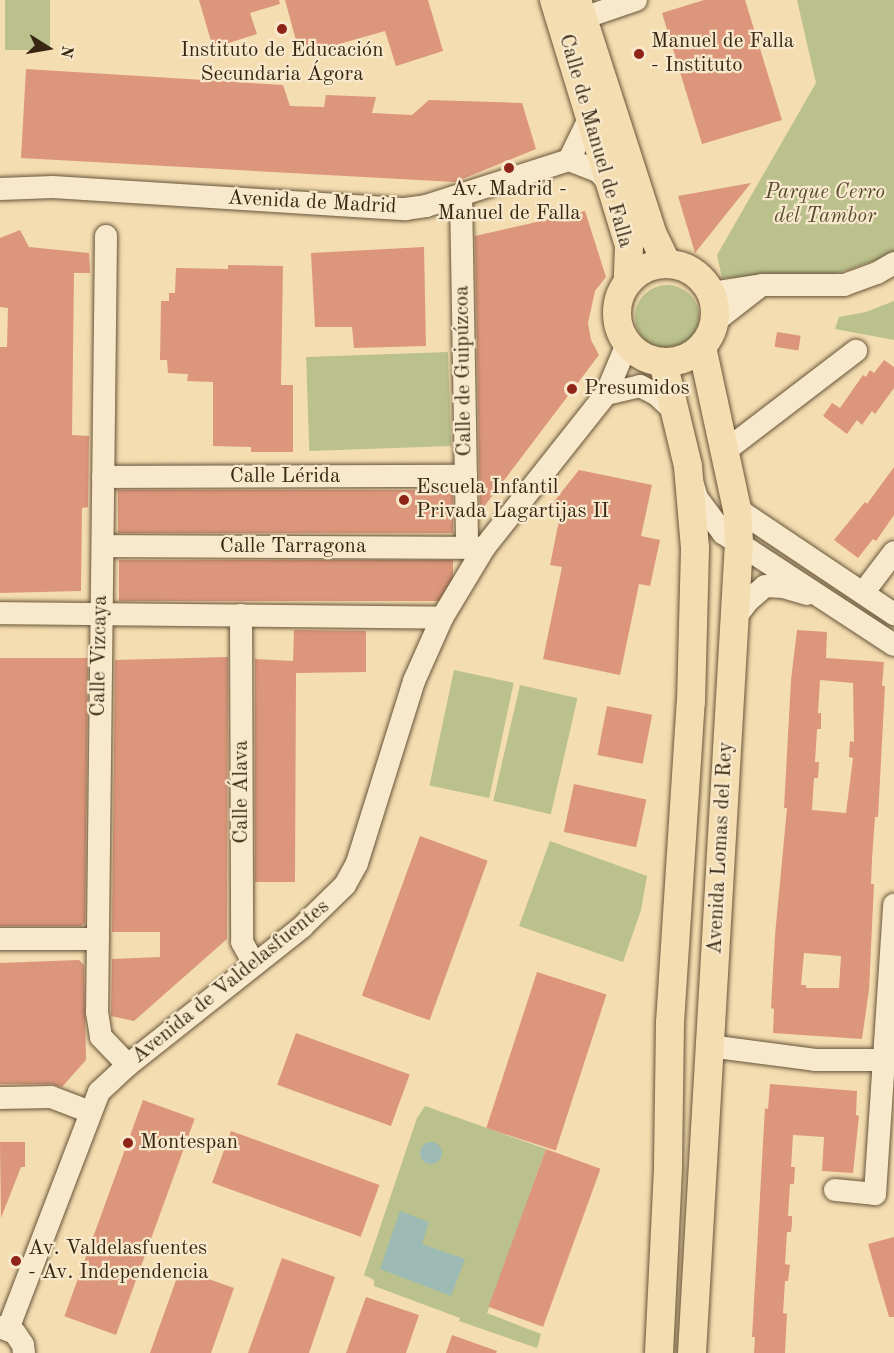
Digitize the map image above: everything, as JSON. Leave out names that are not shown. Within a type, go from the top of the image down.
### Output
[{"type":"main road","name":"Calle de Manuel de Falla","points":[[554,0],[629,245],[628,282]]},
{"type":"main road","name":"Calle de Manuel de Falla","points":[[580,9],[653,235],[667,264]]},
{"type":"main road","points":[[667,264],[687,269],[701,279],[711,294],[715,312],[708,334],[682,360],[662,362],[640,355],[627,344],[618,326],[617,309],[622,291],[628,282],[645,269],[667,264]]},
{"type":"main road","name":"Avenida Lomas del Rey","points":[[692,1353],[739,542],[737,509],[725,450],[708,334]]},
{"type":"main road","name":"Avenida Lomas del Rey","points":[[659,1353],[668,1166],[670,1023],[691,702],[695,548],[688,466],[662,362]]},
{"type":"street","points":[[580,9],[636,0]]},
{"type":"street","points":[[590,117],[569,160],[598,171],[610,184]]},
{"type":"street","name":"Avenida de Madrid","points":[[0,189],[53,187],[405,209],[426,206],[569,160]]},
{"type":"street","name":"Calle de Guipúzcoa","points":[[461,195],[466,477],[476,548]]},
{"type":"street","name":"Calle Vizcaya","points":[[106,236],[97,1012],[100,1037],[128,1065]]},
{"type":"street","points":[[711,294],[763,285],[844,285],[877,273],[894,263]]},
{"type":"street","points":[[708,334],[763,285]]},
{"type":"street","points":[[606,394],[627,344]]},
{"type":"street","points":[[725,450],[856,351]]},
{"type":"street","points":[[606,394],[662,362]]},
{"type":"street","points":[[606,394],[640,386],[656,394],[675,412]]},
{"type":"street","name":"Avenida de Valdelasfuentes","points":[[4,1328],[99,1092],[128,1065],[328,904],[350,878],[414,681],[476,548],[606,394]]},
{"type":"street","points":[[688,466],[697,498],[723,533],[894,645]]},
{"type":"street","name":"Calle Lérida","points":[[103,477],[466,477]]},
{"type":"street","points":[[737,509],[894,614]]},
{"type":"street","name":"Calle Tarragona","points":[[103,546],[476,548]]},
{"type":"street","points":[[863,593],[894,552]]},
{"type":"street","points":[[734,619],[765,586],[783,587],[826,599]]},
{"type":"street","points":[[0,613],[442,618]]},
{"type":"street","name":"Calle Álava","points":[[241,615],[242,942],[255,965]]},
{"type":"street","points":[[835,1190],[875,1194],[890,1061],[894,905]]},
{"type":"street","points":[[0,939],[98,939]]},
{"type":"street","points":[[709,1046],[815,1060],[890,1061]]},
{"type":"street","points":[[0,1098],[51,1097],[90,1112]]},
{"type":"street","points":[[4,1328],[20,1338],[27,1352]]},
{"type":"green space","points":[[5,0],[50,0],[50,50],[5,50]]},
{"type":"green space","name":"Parque Cerro del Tambor","points":[[797,0],[894,0],[894,254],[832,275],[722,278],[717,255],[816,83]]},
{"type":"green space","points":[[667,285],[685,290],[690,294],[694,299],[699,317],[694,335],[690,340],[685,344],[667,349],[649,344],[644,340],[640,335],[635,317],[640,299],[644,294],[649,290]]},
{"type":"green space","points":[[894,301],[894,340],[835,329],[839,317],[866,312]]},
{"type":"green space","points":[[448,352],[451,446],[309,451],[306,357]]},
{"type":"green space","points":[[454,670],[514,683],[489,798],[429,785]]},
{"type":"green space","points":[[520,685],[577,698],[551,814],[493,801]]},
{"type":"green space","points":[[550,841],[647,876],[641,910],[623,962],[519,926]]},
{"type":"green space","points":[[425,1106],[546,1149],[487,1313],[541,1334],[537,1348],[459,1321],[460,1318],[374,1286],[374,1280],[364,1275],[417,1118]]},
{"type":"water","points":[[431,1142],[439,1145],[442,1153],[439,1161],[431,1164],[423,1161],[420,1153],[423,1145]]},
{"type":"water","points":[[400,1211],[429,1222],[422,1244],[465,1259],[451,1296],[380,1269]]},
{"type":"building","points":[[199,0],[279,0],[280,4],[250,13],[257,34],[213,48]]},
{"type":"building","points":[[285,0],[428,0],[443,51],[396,66],[385,31],[300,55]]},
{"type":"building","points":[[704,0],[745,0],[782,120],[702,144],[662,13]]},
{"type":"building","points":[[26,69],[283,85],[290,106],[324,107],[326,95],[376,97],[372,113],[412,115],[429,100],[522,103],[536,149],[455,182],[21,158]]},
{"type":"building","points":[[751,183],[695,253],[678,196]]},
{"type":"building","points":[[585,211],[606,277],[595,291],[588,323],[591,340],[599,355],[480,512],[475,236]]},
{"type":"building","points":[[20,230],[29,247],[89,253],[90,273],[74,273],[72,435],[89,436],[88,507],[82,508],[81,591],[0,593],[0,347],[7,347],[8,308],[0,307],[0,238]]},
{"type":"building","points":[[424,247],[426,346],[354,348],[352,327],[315,327],[311,253]]},
{"type":"building","points":[[228,265],[283,266],[281,385],[293,385],[293,452],[251,452],[251,447],[213,446],[213,382],[187,381],[188,374],[168,373],[167,360],[160,360],[161,301],[169,301],[169,293],[175,293],[176,268],[228,269]]},
{"type":"building","points":[[777,332],[801,336],[798,351],[775,347]]},
{"type":"building","points":[[884,360],[894,367],[894,388],[875,414],[872,411],[862,425],[857,420],[847,434],[823,416],[832,403],[840,408],[863,375],[866,377],[870,370],[874,373]]},
{"type":"building","points":[[894,467],[894,515],[876,541],[873,539],[858,558],[834,540],[865,502],[867,504]]},
{"type":"building","points":[[579,470],[652,485],[641,536],[660,540],[650,586],[639,584],[620,675],[543,659],[562,567],[550,565],[562,506],[552,504]]},
{"type":"building","points":[[118,490],[453,490],[453,533],[118,533]]},
{"type":"building","points":[[119,560],[453,560],[453,601],[119,601]]},
{"type":"building","points":[[294,630],[366,631],[366,672],[296,673],[295,882],[255,882],[255,659],[293,661]]},
{"type":"building","points":[[797,630],[827,632],[826,658],[884,662],[882,686],[885,686],[878,817],[875,817],[872,859],[871,884],[874,884],[869,990],[862,1039],[773,1033],[774,1009],[771,1008],[775,935],[787,808],[784,808],[791,680]],"holes":[[[820,680],[853,683],[854,742],[850,741],[849,757],[853,758],[846,813],[812,810],[814,778],[818,778],[819,762],[815,762],[817,729],[821,729],[821,713],[818,713]],[[804,953],[841,956],[839,988],[806,988],[806,985],[801,985]]]},
{"type":"building","points":[[228,657],[227,939],[134,1021],[111,1016],[112,959],[160,957],[160,932],[112,932],[115,660]]},
{"type":"building","points":[[0,658],[88,658],[85,923],[81,926],[0,926]]},
{"type":"building","points":[[607,706],[652,715],[643,764],[597,755]]},
{"type":"building","points":[[574,784],[646,799],[636,847],[564,832]]},
{"type":"building","points":[[420,836],[488,861],[430,1020],[362,996]]},
{"type":"building","points":[[79,960],[84,965],[86,1060],[62,1087],[51,1084],[0,1084],[0,963]]},
{"type":"building","points":[[537,972],[606,995],[556,1151],[486,1128]]},
{"type":"building","points":[[296,1033],[410,1074],[391,1126],[277,1085]]},
{"type":"building","points":[[770,1084],[857,1091],[856,1115],[859,1116],[853,1173],[822,1171],[824,1137],[793,1135],[791,1167],[795,1167],[794,1184],[790,1184],[788,1216],[792,1216],[792,1224],[791,1232],[787,1232],[785,1264],[790,1265],[788,1281],[785,1281],[783,1313],[787,1314],[785,1353],[754,1353],[755,1337],[752,1337],[765,1108],[768,1109]]},
{"type":"building","points":[[143,1100],[195,1119],[116,1335],[64,1316]]},
{"type":"building","points":[[231,1131],[379,1185],[361,1237],[212,1183]]},
{"type":"building","points":[[0,1142],[25,1142],[25,1167],[21,1167],[1,1218]]},
{"type":"building","points":[[546,1149],[601,1169],[543,1327],[489,1307]]},
{"type":"building","points":[[894,1237],[894,1317],[889,1317],[868,1244]]},
{"type":"building","points":[[282,1258],[335,1277],[309,1353],[248,1353]]},
{"type":"building","points":[[180,1269],[234,1288],[211,1353],[150,1353]]},
{"type":"building","points":[[366,1297],[419,1315],[406,1353],[346,1353]]},
{"type":"building","points":[[452,1335],[497,1351],[496,1353],[446,1353]]},
{"type":"place","name":"Instituto de Educación Secundaria Ágora","points":[[282,29]]},
{"type":"place","name":"Manuel de Falla - Instituto","points":[[639,54]]},
{"type":"place","name":"Av. Madrid - Manuel de Falla","points":[[509,168]]},
{"type":"place","name":"Presumidos","points":[[572,389]]},
{"type":"place","name":"Escuela Infantil Privada Lagartijas II","points":[[404,500]]},
{"type":"place","name":"Montespan","points":[[128,1143]]},
{"type":"place","name":"Av. Valdelasfuentes - Av. Independencia","points":[[16,1261]]}]
